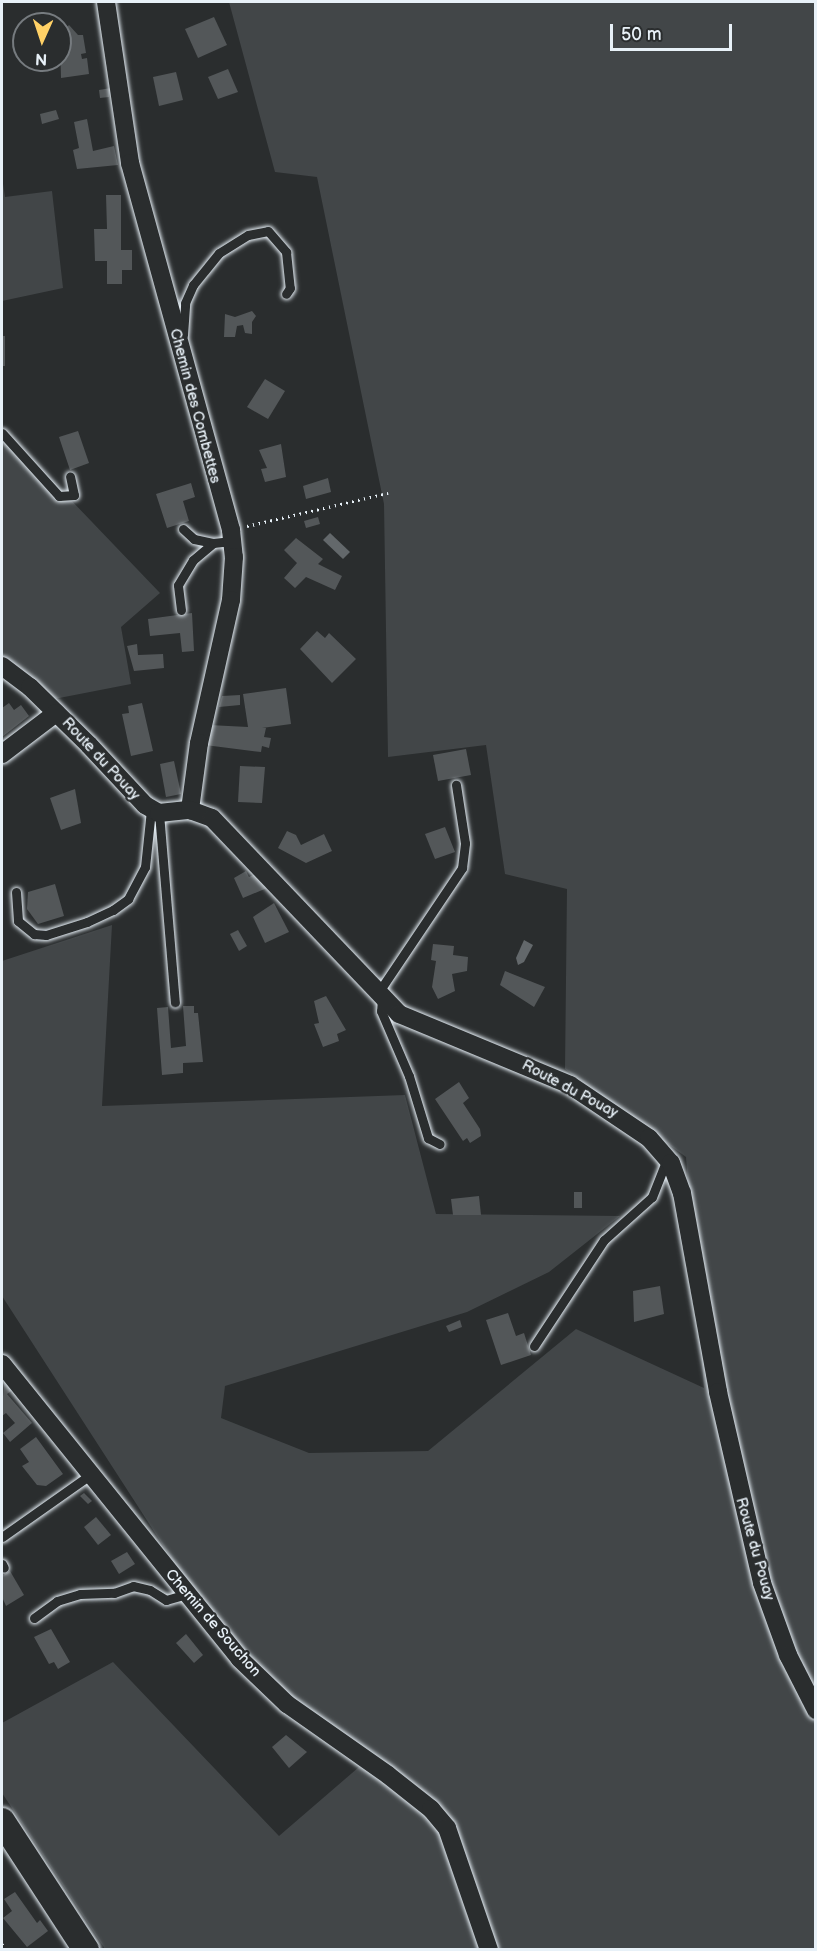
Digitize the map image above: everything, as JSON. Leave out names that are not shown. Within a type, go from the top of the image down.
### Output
[{"type":"main road","points":[[2,1821],[86,1950]]},
{"type":"street","name":"Chemin des Combettes","points":[[106,2],[130,163],[232,535],[231,600],[199,743],[190,810]]},
{"type":"street","name":"Route du Pouay","points":[[2,666],[56,713],[133,796],[155,811]]},
{"type":"street","name":"Route du Pouay","points":[[2,754],[56,713]]},
{"type":"street","points":[[155,811],[190,810]]},
{"type":"street","name":"Route du Pouay","points":[[190,810],[212,818],[399,1014],[570,1085],[623,1118],[649,1138],[667,1159],[682,1193],[718,1392],[759,1572],[788,1655],[816,1710]]},
{"type":"street","name":"Chemin de Souchon","points":[[2,1364],[90,1476],[240,1659],[287,1704],[388,1774],[447,1828],[489,1950]]},
{"type":"lane","points":[[179,347],[183,344],[185,303],[193,285],[219,253],[248,235],[268,231],[286,252],[290,275],[286,294]]},
{"type":"lane","points":[[2,433],[59,496],[74,495],[70,476]]},
{"type":"lane","points":[[183,529],[194,539],[213,543]]},
{"type":"lane","points":[[181,610],[178,585],[193,560],[213,543],[232,535]]},
{"type":"lane","points":[[440,1144],[428,1138],[409,1076],[381,1011],[380,995],[462,868],[465,843],[456,785]]},
{"type":"lane","points":[[16,892],[18,921],[34,934],[87,922],[113,910],[128,899],[145,867],[155,811]]},
{"type":"lane","points":[[155,811],[175,1002]]},
{"type":"lane","points":[[534,1346],[604,1240],[652,1197],[667,1159]]},
{"type":"lane","points":[[2,1537],[90,1476]]},
{"type":"lane","points":[[34,1618],[57,1602],[80,1594],[114,1593],[133,1587],[143,1587],[173,1601],[187,1594]]},
{"type":"path","points":[[232,535],[388,493]]},
{"type":"path","points":[[2,1944],[7,1950]]},
{"type":"shaded area","points":[[229,2],[815,2],[815,1949],[105,1949],[2,1793],[2,1723],[113,1662],[279,1836],[359,1767],[252,1683],[2,1296],[2,961],[112,925],[102,1106],[405,1095],[436,1214],[620,1216],[549,1272],[467,1312],[225,1386],[221,1418],[309,1453],[428,1451],[576,1329],[704,1388],[686,1157],[565,1069],[567,889],[505,874],[486,745],[388,757],[384,504],[317,177],[275,172]]},
{"type":"shaded area","points":[[2,177],[5,197],[52,191],[63,288],[2,301]]},
{"type":"shaded area","points":[[2,428],[160,593],[121,627],[131,684],[54,699],[2,659]]},
{"type":"shaded area","points":[[330,533],[350,552],[343,559],[323,540]]},
{"type":"shaded area","points":[[524,940],[533,945],[524,962],[518,965],[516,958]]},
{"type":"building","points":[[214,17],[227,45],[198,58],[185,29]]},
{"type":"building","points":[[72,28],[78,35],[83,35],[86,53],[81,54],[82,59],[87,58],[89,74],[61,78],[61,72],[72,72]]},
{"type":"building","points":[[228,69],[238,92],[218,99],[208,77]]},
{"type":"building","points":[[176,72],[183,100],[159,106],[153,77]]},
{"type":"building","points":[[111,88],[109,97],[100,98],[99,90]]},
{"type":"building","points":[[56,110],[59,119],[42,124],[40,114]]},
{"type":"building","points":[[87,119],[93,151],[114,146],[118,165],[77,169],[73,150],[79,148],[74,122]]},
{"type":"building","points":[[106,195],[121,195],[121,250],[132,250],[132,270],[122,270],[122,284],[107,284],[107,261],[95,261],[94,229],[107,229]]},
{"type":"building","points":[[252,311],[256,316],[252,322],[252,334],[245,333],[243,325],[237,326],[235,337],[224,337],[225,314],[235,317]]},
{"type":"building","points":[[2,336],[5,336],[5,366],[2,366]]},
{"type":"building","points":[[265,379],[285,391],[268,419],[247,407]]},
{"type":"building","points":[[78,431],[89,463],[70,470],[59,437]]},
{"type":"building","points":[[281,444],[286,477],[265,482],[261,469],[267,468],[259,450]]},
{"type":"building","points":[[328,478],[331,492],[306,499],[303,486]]},
{"type":"building","points":[[191,483],[195,497],[183,501],[189,521],[167,528],[156,494]]},
{"type":"building","points":[[318,517],[320,524],[306,528],[304,521]]},
{"type":"building","points":[[296,538],[323,559],[318,564],[342,576],[335,590],[306,577],[295,588],[284,578],[297,563],[284,550]]},
{"type":"building","points":[[192,613],[194,651],[182,652],[180,633],[150,636],[148,619]]},
{"type":"building","points":[[317,631],[325,638],[329,633],[356,659],[332,683],[300,649]]},
{"type":"building","points":[[137,644],[138,655],[163,654],[164,668],[134,671],[127,646]]},
{"type":"building","points":[[286,688],[291,724],[262,728],[266,728],[264,737],[271,738],[269,748],[262,746],[261,752],[205,745],[209,725],[248,727],[243,694]]},
{"type":"building","points":[[240,695],[240,705],[219,707],[222,696]]},
{"type":"building","points":[[9,703],[14,710],[21,705],[29,716],[2,737],[2,708]]},
{"type":"building","points":[[142,703],[153,751],[131,756],[122,714],[129,713],[128,706]]},
{"type":"building","points":[[466,749],[471,775],[438,781],[433,755]]},
{"type":"building","points":[[174,761],[181,794],[166,797],[160,764]]},
{"type":"building","points":[[240,766],[265,767],[262,803],[238,802]]},
{"type":"building","points":[[75,789],[81,823],[61,830],[50,798]]},
{"type":"building","points":[[445,827],[455,852],[435,859],[425,834]]},
{"type":"building","points":[[287,831],[296,835],[301,845],[324,834],[332,851],[306,863],[278,848]]},
{"type":"building","points":[[246,871],[249,877],[260,872],[267,888],[243,898],[234,878]]},
{"type":"building","points":[[55,884],[64,916],[38,924],[27,909],[28,892]]},
{"type":"building","points":[[274,903],[289,932],[265,943],[253,917]]},
{"type":"building","points":[[238,930],[247,946],[239,951],[230,934]]},
{"type":"building","points":[[433,944],[454,946],[453,955],[468,957],[467,971],[452,974],[455,991],[438,999],[432,987],[436,961],[431,960]]},
{"type":"building","points":[[505,971],[545,987],[534,1007],[500,985]]},
{"type":"building","points":[[326,996],[346,1030],[337,1034],[339,1041],[323,1047],[314,1024],[319,1023],[314,1001]]},
{"type":"building","points":[[183,1006],[194,1006],[194,1013],[198,1013],[203,1062],[183,1063],[183,1073],[162,1075],[157,1008],[168,1007],[171,1048],[186,1046]]},
{"type":"building","points":[[459,1082],[469,1098],[463,1103],[480,1129],[481,1136],[470,1143],[467,1138],[463,1141],[435,1099]]},
{"type":"building","points":[[574,1192],[582,1192],[582,1208],[574,1208]]},
{"type":"building","points":[[479,1196],[481,1215],[453,1215],[451,1199]]},
{"type":"building","points":[[660,1286],[664,1314],[634,1322],[633,1291]]},
{"type":"building","points":[[508,1313],[516,1336],[524,1333],[531,1355],[501,1365],[486,1320]]},
{"type":"building","points":[[460,1320],[462,1327],[449,1332],[446,1326]]},
{"type":"building","points":[[4,1377],[14,1389],[7,1394],[32,1423],[10,1442],[3,1433],[15,1423],[6,1413],[2,1416]]},
{"type":"building","points":[[36,1437],[63,1474],[46,1486],[37,1485],[22,1466],[29,1462],[20,1449]]},
{"type":"building","points":[[84,1493],[92,1501],[88,1504],[80,1496]]},
{"type":"building","points":[[96,1517],[111,1535],[98,1545],[84,1527]]},
{"type":"building","points":[[127,1552],[135,1564],[119,1574],[111,1561]]},
{"type":"building","points":[[10,1571],[24,1595],[6,1606],[2,1597],[2,1576]]},
{"type":"building","points":[[51,1629],[70,1662],[58,1669],[54,1662],[49,1664],[34,1637]]},
{"type":"building","points":[[186,1634],[203,1655],[194,1663],[176,1643]]},
{"type":"building","points":[[286,1735],[307,1752],[289,1768],[272,1747]]},
{"type":"building","points":[[15,1892],[37,1923],[40,1920],[48,1931],[27,1947],[3,1918],[12,1911],[4,1899]]}]
